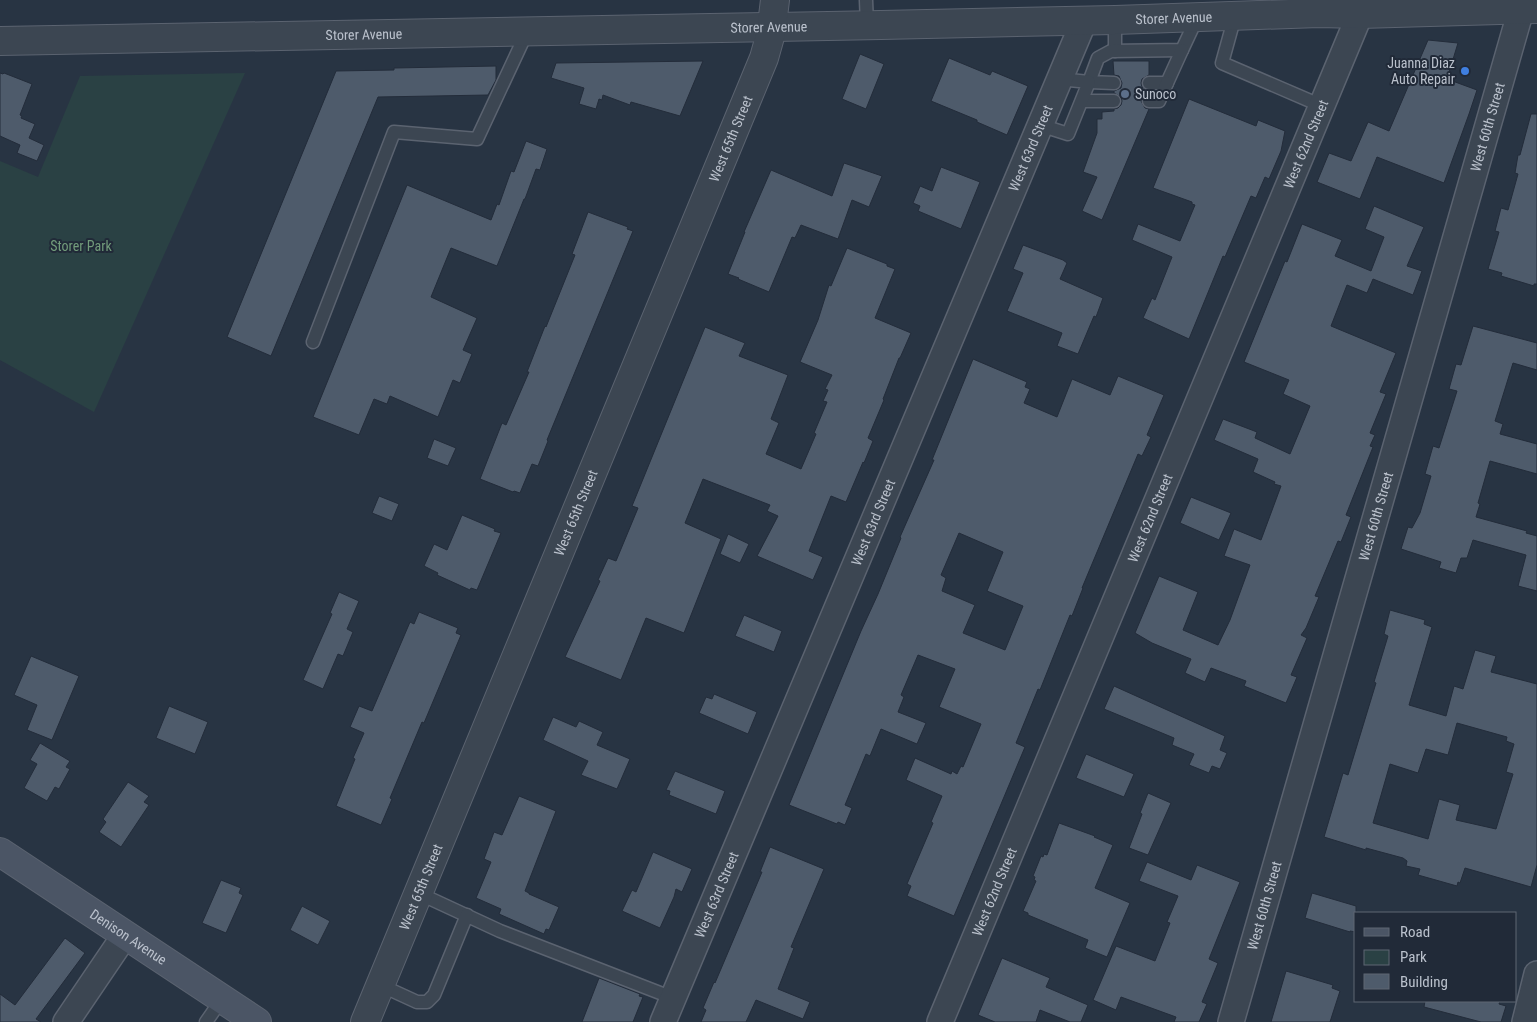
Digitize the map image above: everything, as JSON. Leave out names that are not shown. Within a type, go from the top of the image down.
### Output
[{"type":"main road","name":"Denison Avenue","points":[[0,852],[257,1022]]},
{"type":"street","name":"West 65th Street","points":[[365,1022],[764,58],[772,27],[775,0]]},
{"type":"street","name":"Storer Avenue","points":[[0,41],[772,27],[867,13],[1084,21],[1115,20],[1162,9],[1197,18],[1319,7],[1360,14],[1392,6],[1494,5],[1529,10]]},
{"type":"street","name":"West 60th Street","points":[[1231,1022],[1529,10]]},
{"type":"street","name":"West 62nd Street","points":[[940,1022],[1360,14]]},
{"type":"street","name":"West 63rd Street","points":[[663,1022],[1084,21]]},
{"type":"street","points":[[66,1022],[125,935]]},
{"type":"street","points":[[1525,1022],[1537,974]]},
{"type":"lane","points":[[1235,16],[1222,63],[1322,106]]},
{"type":"lane","points":[[1149,101],[1159,101],[1197,18]]},
{"type":"lane","points":[[1115,20],[1115,51]]},
{"type":"lane","points":[[313,342],[394,132],[477,139],[527,32]]},
{"type":"lane","points":[[1040,125],[1068,134],[1098,58],[1110,51],[1182,50]]},
{"type":"lane","points":[[1060,79],[1114,82]]},
{"type":"lane","points":[[1149,82],[1167,83]]},
{"type":"lane","points":[[1082,101],[1114,101]]},
{"type":"lane","points":[[418,893],[500,931],[673,998]]},
{"type":"lane","points":[[380,985],[417,1002],[427,1002],[434,995],[467,915]]},
{"type":"lane","points":[[206,1022],[222,999]]},
{"type":"green space","name":"Storer Park","points":[[245,73],[94,412],[0,360],[0,161],[38,177],[80,76]]},
{"type":"building","points":[[1428,40],[1458,43],[1447,79],[1477,90],[1444,183],[1377,157],[1360,199],[1317,182],[1329,153],[1351,161],[1368,122],[1389,131]]},
{"type":"building","points":[[860,54],[884,64],[866,109],[842,99]]},
{"type":"building","points":[[949,58],[990,75],[992,71],[1028,86],[1007,135],[931,101]]},
{"type":"building","points":[[703,61],[680,116],[631,102],[630,105],[603,95],[602,100],[599,99],[596,109],[579,104],[584,88],[551,78],[556,63]]},
{"type":"building","points":[[1113,61],[1149,61],[1149,75],[1142,79],[1141,83],[1142,87],[1149,91],[1149,93],[1142,97],[1141,101],[1145,108],[1149,109],[1102,220],[1082,211],[1097,177],[1083,172],[1097,133],[1097,119],[1102,119],[1102,112],[1114,111],[1114,109],[1121,105],[1121,97],[1114,93],[1114,91],[1121,88],[1122,83],[1119,76],[1114,75]]},
{"type":"building","points":[[496,66],[496,80],[488,95],[378,97],[271,356],[227,337],[336,71]]},
{"type":"building","points":[[0,73],[32,84],[20,115],[22,116],[21,118],[35,124],[29,138],[44,145],[37,161],[17,153],[20,145],[0,136]]},
{"type":"building","points":[[1189,99],[1256,126],[1258,120],[1285,131],[1281,151],[1269,179],[1265,177],[1256,198],[1251,196],[1225,257],[1223,256],[1189,339],[1143,318],[1152,298],[1155,300],[1172,257],[1132,240],[1138,224],[1180,241],[1195,205],[1192,202],[1153,188]]},
{"type":"building","points":[[1531,114],[1537,114],[1537,284],[1534,284],[1534,286],[1501,276],[1502,273],[1488,269],[1499,232],[1495,231],[1501,208],[1508,210],[1518,174],[1515,173],[1518,155],[1520,155]]},
{"type":"building","points":[[526,141],[547,149],[540,170],[536,169],[497,266],[451,248],[431,297],[477,318],[463,350],[472,354],[460,383],[453,380],[438,417],[390,396],[387,404],[374,399],[359,435],[313,417],[407,185],[491,220],[497,204],[499,205],[511,171],[514,172]]},
{"type":"building","points":[[844,163],[882,176],[869,207],[852,200],[838,239],[801,225],[795,238],[792,237],[769,292],[728,274],[771,170],[832,196]]},
{"type":"building","points":[[941,167],[980,182],[961,229],[918,211],[920,206],[913,203],[920,186],[932,191]]},
{"type":"building","points":[[1374,206],[1424,227],[1407,266],[1422,271],[1413,295],[1373,279],[1367,293],[1347,285],[1331,326],[1396,353],[1380,392],[1386,394],[1370,433],[1375,435],[1370,446],[1373,447],[1346,515],[1351,517],[1341,542],[1338,541],[1315,596],[1319,597],[1306,628],[1301,635],[1307,638],[1291,675],[1297,677],[1286,703],[1244,686],[1246,681],[1211,668],[1205,682],[1185,673],[1191,659],[1152,643],[1135,633],[1159,576],[1198,592],[1183,630],[1218,645],[1230,620],[1250,565],[1224,556],[1234,529],[1261,540],[1281,486],[1253,472],[1258,459],[1214,440],[1223,419],[1257,432],[1255,438],[1290,454],[1310,406],[1283,394],[1289,380],[1244,362],[1302,224],[1342,240],[1335,256],[1371,271],[1384,237],[1365,229]]},
{"type":"building","points":[[588,212],[628,227],[627,229],[633,231],[538,466],[532,464],[520,493],[513,492],[480,479],[502,423],[506,425],[529,372],[527,372],[575,255],[572,254]]},
{"type":"building","points":[[1023,245],[1063,260],[1067,263],[1060,279],[1103,298],[1078,354],[1057,346],[1062,333],[1007,311],[1023,273],[1013,269]]},
{"type":"building","points":[[847,248],[895,269],[875,318],[911,333],[899,358],[868,438],[873,441],[846,502],[831,496],[809,551],[823,557],[813,580],[757,556],[778,516],[767,511],[770,505],[703,479],[685,523],[721,539],[684,633],[646,618],[621,680],[565,657],[600,581],[598,580],[608,558],[616,561],[638,508],[632,506],[705,327],[745,343],[739,356],[788,375],[771,419],[779,423],[766,454],[801,469],[827,402],[823,401],[828,390],[825,389],[832,375],[800,362],[818,320],[829,285],[831,286]]},
{"type":"building","points":[[1473,326],[1537,343],[1537,370],[1513,363],[1495,421],[1503,424],[1500,434],[1537,444],[1537,474],[1490,461],[1476,517],[1527,531],[1526,533],[1537,536],[1537,591],[1518,586],[1526,555],[1473,540],[1467,558],[1461,558],[1456,573],[1439,568],[1441,562],[1401,549],[1408,527],[1412,528],[1420,513],[1431,476],[1425,474],[1433,446],[1439,448],[1457,391],[1449,389],[1456,364],[1461,365]]},
{"type":"building","points":[[973,359],[1027,382],[1025,387],[1030,389],[1024,403],[1057,417],[1072,379],[1110,395],[1118,376],[1164,395],[1147,435],[1151,437],[1142,456],[1138,454],[1072,616],[1070,615],[1040,690],[1038,689],[1016,743],[1025,747],[954,916],[907,896],[911,886],[907,884],[933,823],[931,822],[942,796],[906,780],[915,758],[951,774],[952,771],[957,774],[961,766],[963,767],[981,724],[939,707],[955,669],[918,655],[901,695],[904,697],[898,712],[926,723],[917,744],[881,729],[870,756],[866,754],[845,805],[852,808],[845,825],[838,822],[837,824],[789,805],[900,537],[934,460],[932,460]],"holes":[[[959,533],[1003,552],[987,591],[1023,606],[1005,650],[963,633],[975,605],[942,591],[946,578],[941,575]]]},
{"type":"building","points":[[434,439],[456,448],[448,466],[427,458]]},
{"type":"building","points":[[379,496],[399,504],[392,521],[372,513]]},
{"type":"building","points":[[1191,497],[1231,513],[1219,540],[1180,523]]},
{"type":"building","points":[[462,515],[501,533],[477,590],[471,588],[470,590],[437,575],[438,573],[424,566],[434,544],[447,550]]},
{"type":"building","points":[[728,534],[749,544],[740,563],[720,554]]},
{"type":"building","points":[[339,592],[359,601],[347,629],[353,632],[343,656],[338,654],[323,689],[303,680],[332,614],[330,613]]},
{"type":"building","points":[[1390,610],[1425,620],[1424,624],[1432,627],[1409,705],[1446,716],[1454,686],[1463,689],[1475,650],[1496,656],[1491,672],[1537,684],[1537,865],[1531,887],[1465,868],[1460,883],[1458,882],[1457,886],[1418,875],[1420,869],[1406,866],[1407,861],[1403,858],[1366,848],[1366,850],[1324,837],[1343,773],[1348,775],[1376,683],[1374,682],[1388,636],[1384,634]],"holes":[[[1457,723],[1507,737],[1506,741],[1514,744],[1506,772],[1513,774],[1496,829],[1456,820],[1460,805],[1439,799],[1428,839],[1373,823],[1390,764],[1418,773],[1426,749],[1448,755]]]},
{"type":"building","points":[[419,612],[458,628],[456,633],[461,635],[390,798],[392,799],[381,825],[336,806],[364,733],[350,727],[359,706],[372,711],[410,622],[414,624]]},
{"type":"building","points":[[744,615],[782,631],[774,652],[735,636]]},
{"type":"building","points":[[31,656],[79,676],[52,740],[27,730],[37,705],[14,695]]},
{"type":"building","points":[[1114,686],[1225,736],[1220,750],[1227,753],[1220,769],[1212,766],[1209,773],[1189,765],[1194,754],[1172,745],[1174,738],[1104,709]]},
{"type":"building","points":[[714,694],[757,712],[748,734],[699,713],[706,697],[712,699]]},
{"type":"building","points":[[169,706],[208,722],[195,754],[156,738]]},
{"type":"building","points":[[553,717],[576,727],[579,721],[603,732],[597,745],[630,759],[617,789],[581,775],[588,761],[543,740]]},
{"type":"building","points":[[40,743],[70,761],[66,767],[70,769],[59,789],[55,787],[47,801],[24,788],[37,764],[30,760]]},
{"type":"building","points":[[1086,754],[1134,774],[1124,797],[1076,778]]},
{"type":"building","points":[[675,771],[725,791],[716,814],[669,795],[670,791],[666,790]]},
{"type":"building","points":[[128,782],[149,796],[144,802],[149,805],[121,847],[99,832],[106,822],[103,819]]},
{"type":"building","points":[[1148,793],[1171,803],[1148,855],[1129,848]]},
{"type":"building","points":[[519,796],[556,811],[525,891],[559,907],[549,930],[546,929],[544,934],[499,914],[501,909],[476,898],[491,862],[484,859],[494,832],[502,835]]},
{"type":"building","points":[[1059,823],[1095,836],[1113,845],[1095,888],[1130,903],[1107,957],[1085,948],[1088,940],[1028,915],[1028,913],[1023,911],[1036,881],[1033,876],[1041,856],[1047,855]]},
{"type":"building","points":[[770,847],[824,869],[791,947],[794,948],[778,989],[810,1002],[803,1019],[756,1000],[746,1022],[701,1022],[706,1010],[703,1008],[762,872],[760,872]]},
{"type":"building","points":[[653,852],[692,869],[682,892],[676,889],[660,928],[622,911],[632,890],[636,892]]},
{"type":"building","points":[[1147,862],[1191,880],[1197,865],[1240,882],[1209,959],[1218,963],[1202,1002],[1207,1004],[1199,1022],[1174,1022],[1176,1017],[1121,997],[1116,1010],[1093,1000],[1116,946],[1155,961],[1170,923],[1167,922],[1178,896],[1139,881]]},
{"type":"building","points":[[221,880],[241,888],[239,893],[243,895],[226,933],[202,923]]},
{"type":"building","points":[[1312,893],[1356,906],[1356,912],[1354,912],[1354,932],[1305,918]]},
{"type":"building","points":[[302,906],[330,921],[318,945],[290,930]]},
{"type":"building","points":[[65,938],[85,953],[36,1019],[41,1022],[0,1022],[0,994],[15,1005]]},
{"type":"building","points":[[1002,958],[1050,978],[1046,987],[1088,1005],[1081,1022],[1070,1022],[1040,1010],[1036,1022],[995,1022],[978,1015]]},
{"type":"building","points":[[1286,971],[1333,985],[1332,988],[1340,991],[1330,1022],[1271,1022]]},
{"type":"building","points":[[599,978],[640,994],[639,996],[643,997],[633,1022],[582,1022]]},
{"type":"building","points":[[1425,1002],[1500,1002],[1499,1004],[1506,1006],[1501,1022],[1481,1022],[1424,1007]]},
{"type":"place","name":"Juanna Diaz Auto Repair","points":[[1465,71]]},
{"type":"place","name":"Sunoco","points":[[1125,94]]}]
